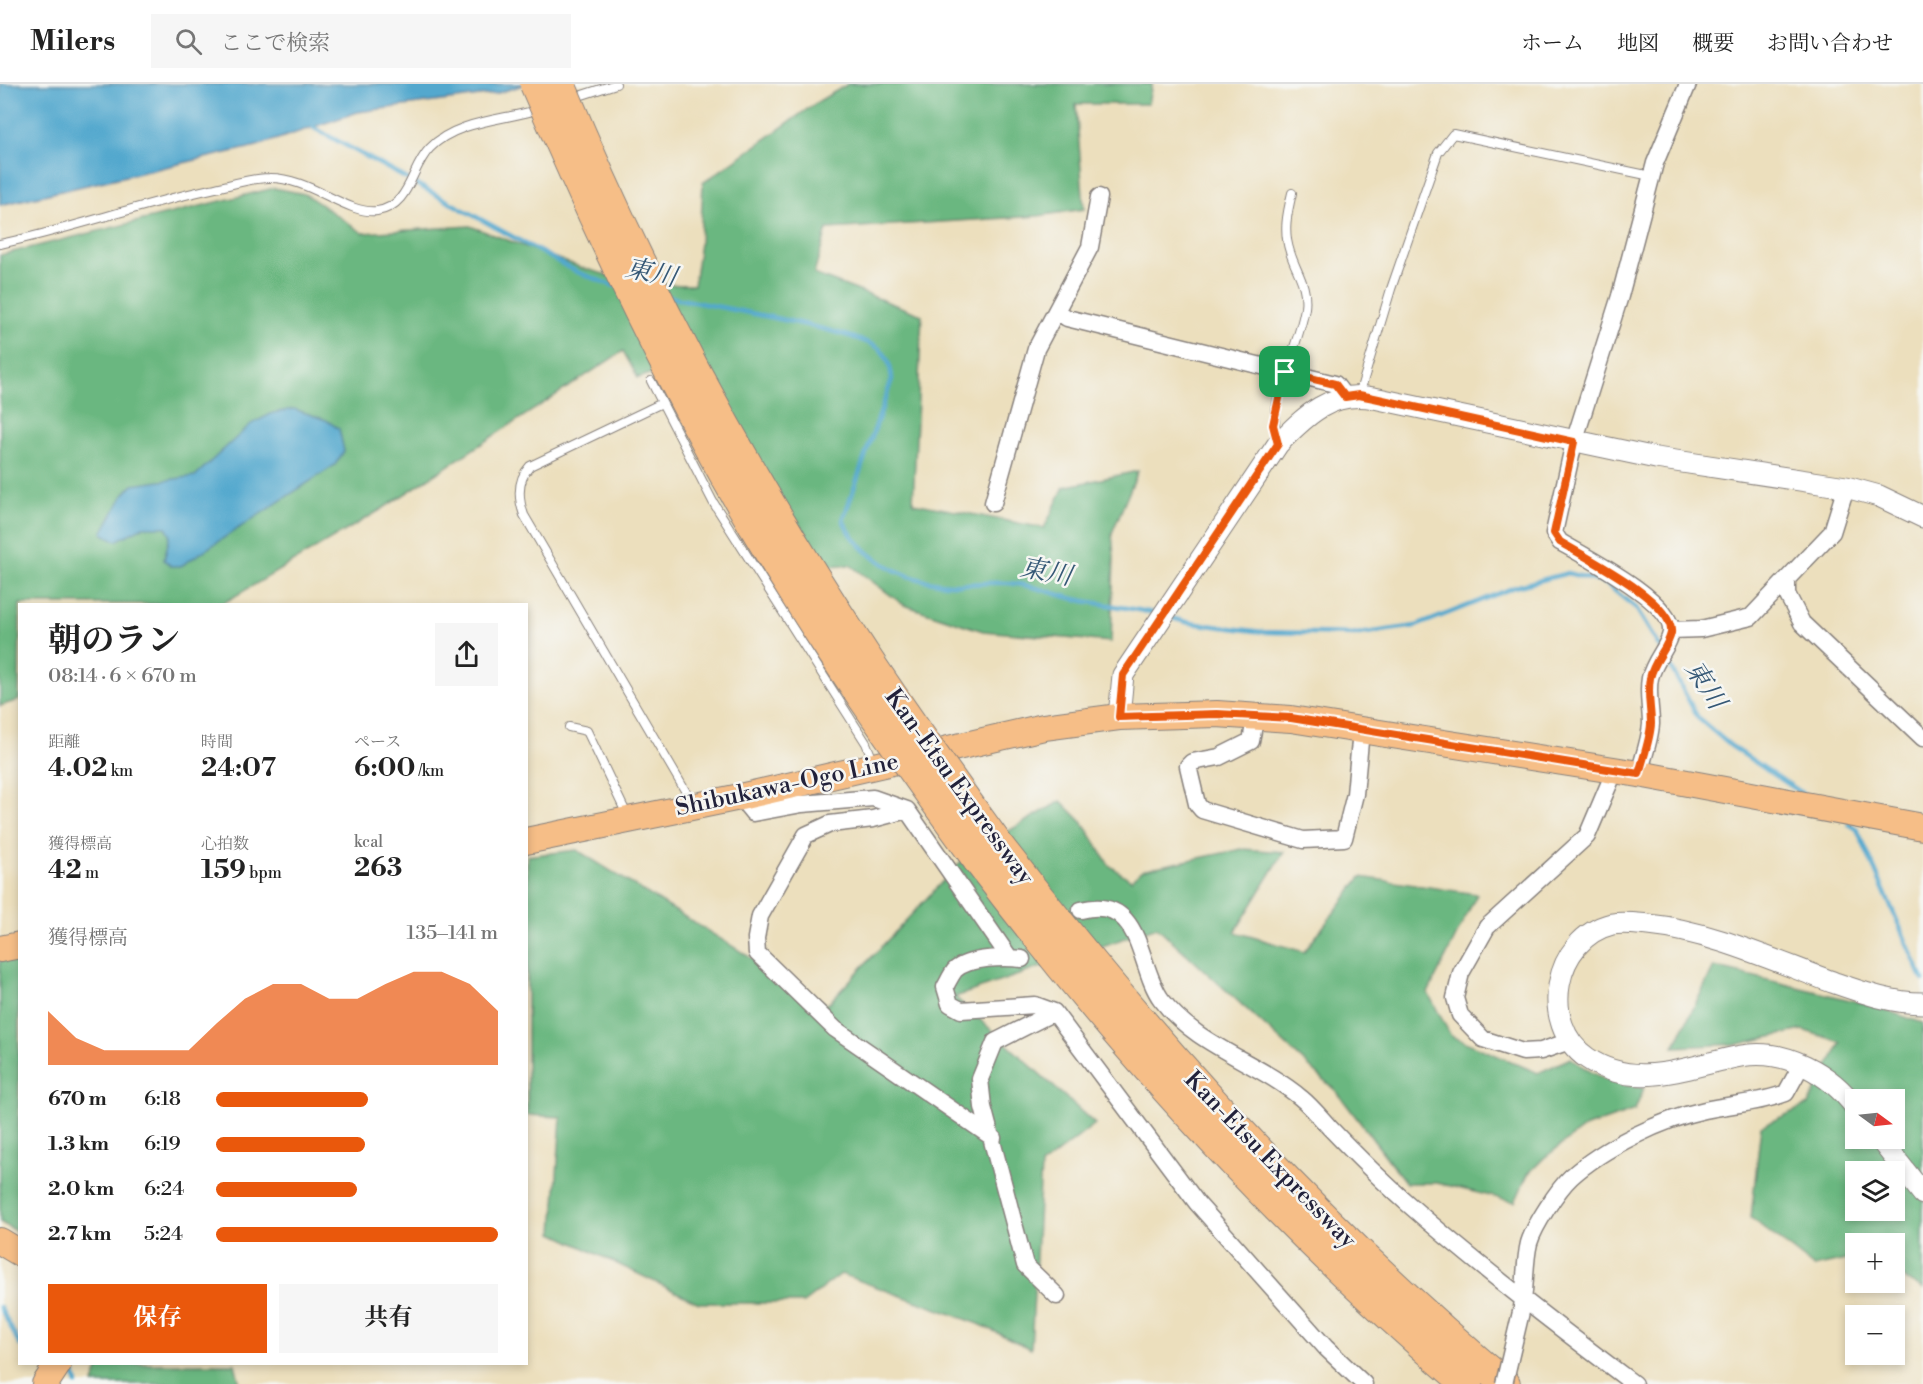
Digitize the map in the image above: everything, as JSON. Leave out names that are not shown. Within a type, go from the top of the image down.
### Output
[{"type":"highway","name":"Kan-Etsu Expressway","points":[[552,94],[739,451],[988,852],[1033,932],[1185,1111],[1260,1192],[1356,1284],[1467,1384]]},
{"type":"highway","name":"Kan-Etsu Expressway","points":[[988,852],[1056,921],[1195,1085],[1277,1173],[1373,1267],[1504,1384]]},
{"type":"main road","name":"Shibukawa-Ogo Line","points":[[528,841],[740,797],[1044,727],[1119,717],[1256,715],[1627,772],[1923,827]]},
{"type":"main road","points":[[0,949],[18,945]]},
{"type":"main road","points":[[0,1241],[18,1252]]},
{"type":"street","points":[[1670,636],[1665,616],[1639,589],[1560,542],[1554,533],[1574,442],[1620,296],[1651,176],[1688,84]]},
{"type":"street","points":[[993,503],[1035,349],[1090,247],[1099,197]]},
{"type":"street","points":[[1057,311],[1067,318],[1335,384],[1352,396],[1656,458],[1846,487],[1879,496],[1923,517]]},
{"type":"street","points":[[1119,717],[1123,675],[1278,444],[1305,416],[1321,405],[1352,396]]},
{"type":"street","points":[[1570,1041],[1541,1051],[1523,1052],[1483,1039],[1460,1015],[1455,998],[1461,973],[1487,927],[1587,836],[1627,772],[1651,724],[1649,682],[1656,658],[1670,636],[1751,617],[1832,532],[1846,487]]},
{"type":"street","points":[[1786,579],[1787,594],[1802,623],[1923,738]]},
{"type":"street","points":[[1256,715],[1251,741],[1219,757],[1192,762],[1188,766],[1197,804],[1202,810],[1303,840],[1344,838],[1355,794],[1361,731]]},
{"type":"street","points":[[740,797],[753,813],[802,804],[873,798],[907,810],[1016,958],[973,962],[956,969],[945,987],[950,1004],[961,1010],[1035,1005],[1054,1012],[1197,1203],[1326,1348],[1364,1384]]},
{"type":"street","points":[[907,810],[873,819],[830,824],[806,835],[760,916],[756,938],[757,953],[835,1029],[993,1138]]},
{"type":"street","points":[[1081,910],[1097,906],[1114,910],[1138,938],[1153,988],[1170,1010],[1197,1035],[1226,1050],[1301,1098],[1406,1202],[1522,1306],[1634,1384]]},
{"type":"street","points":[[1845,1096],[1824,1076],[1785,1058],[1743,1055],[1664,1074],[1637,1074],[1607,1067],[1587,1057],[1570,1041],[1558,1013],[1557,993],[1570,953],[1587,936],[1612,924],[1639,924],[1710,939],[1873,996],[1923,1003]]},
{"type":"street","points":[[1054,1012],[995,1042],[980,1079],[983,1107],[1025,1265],[1057,1296]]},
{"type":"street","points":[[1504,1384],[1522,1306],[1530,1242],[1540,1220],[1568,1179],[1595,1158],[1671,1120],[1704,1110],[1772,1098],[1786,1093],[1802,1064]]},
{"type":"street","points":[[1888,1149],[1923,1194]]},
{"type":"lane","points":[[0,244],[39,236],[162,199],[269,178],[295,181],[364,210],[376,211],[391,206],[405,194],[430,148],[447,136],[474,124],[518,116],[552,94],[616,84]]},
{"type":"lane","points":[[1352,396],[1438,153],[1453,134],[1651,176]]},
{"type":"lane","points":[[1278,444],[1273,425],[1285,372],[1305,307],[1304,282],[1290,252],[1285,224],[1292,193]]},
{"type":"lane","points":[[651,381],[714,502],[866,743],[875,766]]},
{"type":"lane","points":[[662,403],[530,466],[523,473],[518,499],[524,515],[690,799]]},
{"type":"lane","points":[[569,727],[586,731],[628,819]]},
{"type":"green space","points":[[848,84],[1152,84],[1148,104],[1076,104],[1084,209],[1038,216],[827,229],[814,274],[922,315],[913,503],[1044,528],[1064,487],[1138,471],[1112,533],[1114,557],[1111,642],[983,631],[904,605],[850,565],[819,566],[696,358],[638,378],[623,351],[382,509],[224,603],[18,603],[18,700],[0,706],[0,255],[274,188],[305,194],[363,233],[470,226],[582,268],[640,284],[694,285],[700,243],[703,183],[819,101]]},
{"type":"green space","points":[[1061,801],[1083,823],[1109,865],[1131,880],[1142,870],[1242,849],[1284,852],[1235,932],[1304,952],[1361,877],[1477,894],[1428,993],[1451,1036],[1538,1073],[1571,1058],[1605,1079],[1644,1088],[1635,1110],[1584,1128],[1544,1158],[1528,1174],[1515,1202],[1437,1183],[1406,1183],[1337,1092],[1157,927],[955,997],[1095,1124],[1041,1166],[1031,1349],[979,1324],[841,1274],[803,1303],[699,1303],[553,1233],[561,1117],[528,1115],[528,856],[577,850],[827,1005],[968,854]]},
{"type":"green space","points":[[18,957],[18,1232],[0,1222],[0,961]]},
{"type":"green space","points":[[1714,967],[1867,1004],[1923,1023],[1923,1289],[1905,1279],[1905,1233],[1845,1233],[1845,1260],[1814,1267],[1751,1218],[1761,1126],[1808,1105],[1841,1042],[1802,1030],[1739,1044],[1674,1047]]},
{"type":"green space","points":[[100,1365],[235,1365],[240,1384],[93,1384]]},
{"type":"water","points":[[0,84],[526,84],[495,94],[358,112],[257,146],[0,205]]},
{"type":"water","points":[[294,409],[326,420],[339,429],[344,451],[335,465],[181,566],[171,566],[164,560],[170,535],[166,527],[143,527],[116,541],[102,533],[125,493],[133,485],[195,476],[251,424],[273,413]]},
{"type":"waterway","name":"東川","points":[[311,123],[314,128],[577,272],[614,286]]},
{"type":"waterway","name":"東川","points":[[670,297],[815,327],[868,343],[884,353],[889,363],[892,379],[843,520],[850,533],[882,563],[924,580],[948,584],[1024,585],[1075,599],[1157,614]]},
{"type":"waterway","name":"東川","points":[[1168,617],[1190,623],[1263,632],[1359,634],[1416,626],[1515,587],[1568,573],[1605,583],[1636,608],[1661,649]]},
{"type":"waterway","name":"東川","points":[[1665,656],[1698,718],[1731,746],[1802,793]]},
{"type":"waterway","name":"東川","points":[[1849,824],[1857,829],[1923,980]]},
{"type":"waterway","points":[[0,1307],[18,1341]]},
{"type":"waterway","points":[[66,1367],[74,1372],[77,1384]]},
{"type":"route","points":[[1285,372],[1335,384],[1345,397],[1359,395],[1574,442],[1554,533],[1560,542],[1639,589],[1665,616],[1671,630],[1668,642],[1652,667],[1649,682],[1651,724],[1639,774],[1291,718],[1217,714],[1119,717],[1123,675],[1278,444],[1273,425],[1285,372]]}]
